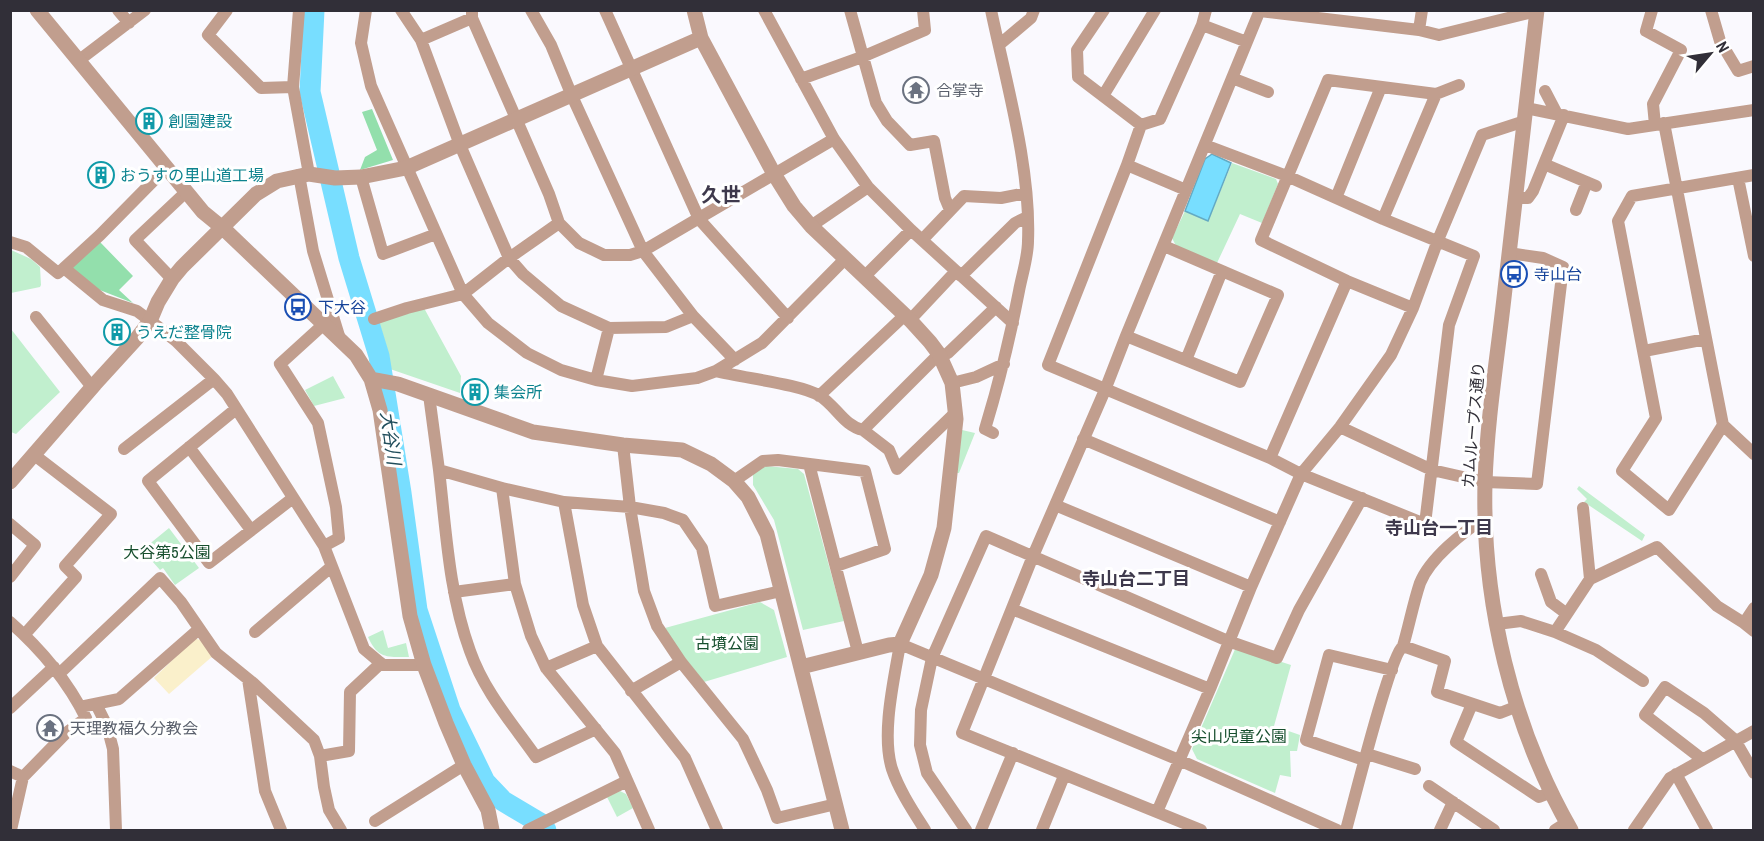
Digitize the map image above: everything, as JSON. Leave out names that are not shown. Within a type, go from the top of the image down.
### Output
[{"type":"street","points":[[37,10],[203,212],[356,355],[374,379],[410,616],[424,665],[464,765],[488,810],[492,831]]},
{"type":"street","points":[[118,10],[129,23]]},
{"type":"street","points":[[78,62],[145,10]]},
{"type":"street","points":[[227,10],[208,35],[261,88],[293,87]]},
{"type":"street","points":[[299,10],[293,87],[317,176],[313,250],[340,340]]},
{"type":"street","points":[[366,10],[361,43],[371,86],[463,294],[488,323],[527,353],[561,370],[597,380],[632,386],[697,378],[716,371],[762,343],[845,259]]},
{"type":"street","points":[[401,10],[421,40],[460,145],[509,258],[523,274],[561,306],[609,328],[666,327],[693,316]]},
{"type":"street","points":[[531,10],[551,45],[643,251],[693,316],[735,360]]},
{"type":"street","points":[[605,10],[699,219],[788,318]]},
{"type":"street","points":[[694,10],[701,38],[774,174],[794,206],[811,226],[907,318],[939,355],[952,383],[955,413],[944,528],[931,575],[900,644],[888,732],[892,768],[925,831]]},
{"type":"street","points":[[764,10],[834,139],[868,187],[911,230],[1013,323]]},
{"type":"street","points":[[850,10],[876,103],[887,121],[910,145],[934,141],[945,198],[950,210]]},
{"type":"street","points":[[801,79],[862,57],[925,30],[923,10]]},
{"type":"street","points":[[991,10],[1000,44],[1026,193],[1029,243],[1004,364],[985,429],[993,433]]},
{"type":"street","points":[[1000,44],[1031,18],[1034,10]]},
{"type":"street","points":[[1104,10],[1077,50],[1078,77],[1141,124]]},
{"type":"street","points":[[1103,96],[1155,10]]},
{"type":"street","points":[[1141,124],[1160,119],[1202,25],[1206,10]]},
{"type":"street","points":[[1419,30],[1422,10]]},
{"type":"street","points":[[1652,10],[1646,31],[1681,51],[1653,104],[1677,188],[1723,424],[1754,454]]},
{"type":"street","points":[[1711,10],[1720,41],[1738,71],[1754,66]]},
{"type":"street","points":[[1201,831],[962,733],[982,680],[1105,390],[1125,336],[1260,11],[1419,30],[1439,35],[1537,11]]},
{"type":"street","name":"カムループス通り","points":[[1537,11],[1490,411],[1485,518],[1487,553],[1497,624],[1518,706],[1564,828]]},
{"type":"street","points":[[421,40],[472,14],[560,224],[579,243],[604,255],[630,255],[643,251],[834,139]]},
{"type":"street","points":[[1202,25],[1247,42]]},
{"type":"street","points":[[10,482],[22,461],[137,339],[150,321],[172,279],[256,194],[277,181],[317,176],[362,177],[406,168],[701,38]]},
{"type":"street","points":[[1232,78],[1268,93]]},
{"type":"street","points":[[1413,308],[1347,281],[1261,240],[1328,80],[1436,94],[1459,85]]},
{"type":"street","points":[[1336,198],[1381,87]]},
{"type":"street","points":[[1545,91],[1560,115]]},
{"type":"street","points":[[1383,219],[1436,94]]},
{"type":"street","points":[[1157,812],[1301,474],[1340,427],[1391,355],[1413,308],[1438,240],[1482,135],[1525,115],[1560,115],[1628,129],[1753,114]]},
{"type":"street","points":[[1515,198],[1528,198],[1533,191],[1560,115]]},
{"type":"street","points":[[1141,124],[1048,365],[1270,458],[1301,474],[1425,524],[1449,325],[1474,256],[1287,176],[1205,144]]},
{"type":"street","points":[[1544,164],[1591,184],[1576,210]]},
{"type":"street","points":[[1127,165],[1186,190]]},
{"type":"street","points":[[10,242],[26,248],[58,273],[108,227],[166,168]]},
{"type":"street","points":[[1723,424],[1669,510],[1622,471],[1656,418],[1618,221],[1632,196],[1754,176]]},
{"type":"street","points":[[362,177],[383,254],[436,234]]},
{"type":"street","points":[[1737,178],[1754,256]]},
{"type":"street","points":[[811,226],[868,187]]},
{"type":"street","points":[[172,279],[135,240],[186,192]]},
{"type":"street","points":[[922,240],[964,196],[1001,198],[1026,193]]},
{"type":"street","points":[[819,396],[1015,223],[1028,217]]},
{"type":"street","points":[[374,319],[406,308],[463,294],[509,258],[560,224]]},
{"type":"street","points":[[864,277],[911,230]]},
{"type":"street","points":[[1125,336],[1240,382],[1278,295],[1164,246]]},
{"type":"street","points":[[1340,427],[1432,470],[1485,482],[1537,484],[1563,267],[1543,258],[1509,253]]},
{"type":"street","points":[[64,268],[103,300],[137,311],[176,341],[214,379],[236,409],[324,546],[364,649],[383,666],[424,665]]},
{"type":"street","points":[[1186,360],[1222,271]]},
{"type":"street","points":[[1270,458],[1347,281]]},
{"type":"street","points":[[863,430],[939,355],[948,353],[996,307]]},
{"type":"street","points":[[36,317],[92,387]]},
{"type":"street","points":[[324,324],[280,364],[318,423],[336,507],[339,538],[324,546]]},
{"type":"street","points":[[597,380],[609,328]]},
{"type":"street","points":[[1644,351],[1706,339]]},
{"type":"street","points":[[952,383],[1004,364]]},
{"type":"street","points":[[716,371],[794,387],[819,396],[854,428],[863,430],[889,450],[897,469],[955,413]]},
{"type":"street","points":[[124,449],[214,379]]},
{"type":"street","points":[[374,379],[429,395],[533,432],[623,445],[682,450],[711,464],[734,481],[748,497],[767,534],[842,831]]},
{"type":"street","points":[[429,395],[454,592],[470,652],[489,691],[536,757],[596,729]]},
{"type":"street","points":[[236,409],[148,481],[209,562],[293,498]]},
{"type":"street","points":[[1083,439],[1280,522]]},
{"type":"street","points":[[623,445],[630,507],[644,591],[657,626],[681,662],[743,739],[777,818],[836,804]]},
{"type":"street","points":[[189,447],[250,530]]},
{"type":"street","points":[[734,481],[763,461],[778,460],[865,471],[885,549],[836,566]]},
{"type":"street","points":[[22,461],[111,514],[65,566],[76,577],[25,634]]},
{"type":"street","points":[[809,464],[858,652]]},
{"type":"street","points":[[439,470],[502,488],[564,502],[630,507],[664,513],[682,520],[702,548],[715,606],[781,591]]},
{"type":"street","points":[[502,488],[515,584],[531,636],[546,668],[615,753],[649,831]]},
{"type":"street","points":[[966,831],[927,773],[920,746],[921,710],[932,658],[986,536],[1228,641],[1277,658],[1299,610],[1362,498]]},
{"type":"street","points":[[564,502],[583,605],[597,646],[685,758],[717,831]]},
{"type":"street","points":[[1055,505],[1251,587]]},
{"type":"street","points":[[1583,508],[1590,579]]},
{"type":"street","points":[[1346,831],[1365,757],[1399,649],[1403,646],[1420,583],[1427,569],[1468,529],[1485,518]]},
{"type":"street","points":[[10,524],[35,546],[10,577]]},
{"type":"street","points":[[1555,632],[1590,579],[1657,547],[1717,606],[1749,627],[1754,608]]},
{"type":"street","points":[[255,632],[332,567]]},
{"type":"street","points":[[1541,574],[1551,602],[1567,614]]},
{"type":"street","points":[[11,706],[57,670],[160,578],[182,602],[216,653],[248,679],[314,740],[320,756],[329,810],[338,830]]},
{"type":"street","points":[[454,592],[515,584]]},
{"type":"street","points":[[1012,609],[1210,689]]},
{"type":"street","points":[[10,621],[25,634],[57,670],[86,718],[66,734],[23,777],[11,831]]},
{"type":"street","points":[[1497,624],[1521,621],[1555,632],[1596,650],[1643,681]]},
{"type":"street","points":[[80,707],[119,699],[199,629]]},
{"type":"street","points":[[801,667],[900,644],[1179,760],[1316,826],[1337,831]]},
{"type":"street","points":[[546,668],[597,646]]},
{"type":"street","points":[[1403,646],[1445,661],[1437,692],[1500,713],[1518,706]]},
{"type":"street","points":[[1392,670],[1329,655],[1306,740],[1415,769]]},
{"type":"street","points":[[631,691],[681,662]]},
{"type":"street","points":[[320,756],[349,751],[350,692],[381,663]]},
{"type":"street","points":[[248,679],[265,791],[281,831]]},
{"type":"street","points":[[1702,759],[1645,715],[1665,687],[1704,713],[1735,740],[1754,773]]},
{"type":"street","points":[[96,704],[107,726],[113,749],[116,831]]},
{"type":"street","points":[[1472,704],[1456,742],[1539,796],[1552,792]]},
{"type":"street","points":[[1634,831],[1670,777],[1754,731]]},
{"type":"street","points":[[981,831],[1013,753]]},
{"type":"street","points":[[375,821],[464,765]]},
{"type":"street","points":[[10,771],[23,777]]},
{"type":"street","points":[[1676,774],[1707,831]]},
{"type":"street","points":[[1045,830],[1064,776]]},
{"type":"street","points":[[530,829],[627,781]]},
{"type":"street","points":[[1429,786],[1494,831]]},
{"type":"street","points":[[1440,831],[1453,802]]},
{"type":"green space","points":[[372,109],[393,160],[360,170],[365,157],[377,150],[362,112]]},
{"type":"green space","points":[[1232,163],[1276,179],[1278,184],[1262,223],[1240,214],[1217,263],[1176,246],[1172,238],[1185,211],[1208,221]]},
{"type":"green space","points":[[100,242],[133,276],[119,290],[133,303],[87,285],[70,269]]},
{"type":"green space","points":[[11,250],[31,259],[40,267],[40,287],[11,293]]},
{"type":"green space","points":[[424,308],[461,376],[460,393],[390,369],[389,355],[379,322]]},
{"type":"green space","points":[[11,329],[60,392],[16,434],[11,432]]},
{"type":"green space","points":[[333,376],[345,398],[314,406],[305,390]]},
{"type":"green space","points":[[962,430],[975,433],[959,473],[956,473]]},
{"type":"green space","points":[[766,466],[798,469],[804,474],[844,621],[803,630],[774,520],[753,485],[753,473]]},
{"type":"green space","points":[[1579,486],[1645,535],[1642,541],[1584,502],[1587,499],[1577,489]]},
{"type":"green space","name":"大谷第5公園","points":[[169,528],[199,568],[175,585],[163,568],[160,570],[144,552],[148,549],[147,546]]},
{"type":"green space","name":"古墳公園","points":[[760,602],[774,610],[787,657],[704,682],[665,628]]},
{"type":"green space","points":[[383,630],[388,648],[406,643],[409,657],[384,655],[376,649],[368,637]]},
{"type":"green space","name":"尖山児童公園","points":[[1236,647],[1291,665],[1274,726],[1300,735],[1297,751],[1290,751],[1291,777],[1280,775],[1275,793],[1197,759],[1192,749]]},
{"type":"green space","points":[[620,791],[626,794],[633,808],[617,817],[607,797]]},
{"type":"sand","points":[[195,638],[202,641],[214,655],[169,694],[154,678]]},
{"type":"water","points":[[1212,154],[1231,163],[1208,221],[1185,211],[1205,159]]},
{"type":"waterway","name":"大谷川","points":[[314,10],[310,92],[349,258],[379,356],[417,610],[450,710],[485,782],[503,801],[540,823],[546,830]]},
{"type":"place","name":"合掌寺","points":[[916,90]]},
{"type":"place","name":"創園建設","points":[[149,121]]},
{"type":"place","name":"おうすの里山道工場","points":[[101,175]]},
{"type":"place","name":"寺山台","points":[[1514,274]]},
{"type":"place","name":"下大谷","points":[[298,307]]},
{"type":"place","name":"うえだ整骨院","points":[[117,332]]},
{"type":"place","name":"集会所","points":[[475,392]]},
{"type":"place","name":"天理教福久分教会","points":[[50,728]]},
{"type":"district","name":"久世","points":[[721,194]]},
{"type":"district","name":"寺山台一丁目","points":[[1439,527]]},
{"type":"district","name":"寺山台二丁目","points":[[1136,578]]}]
